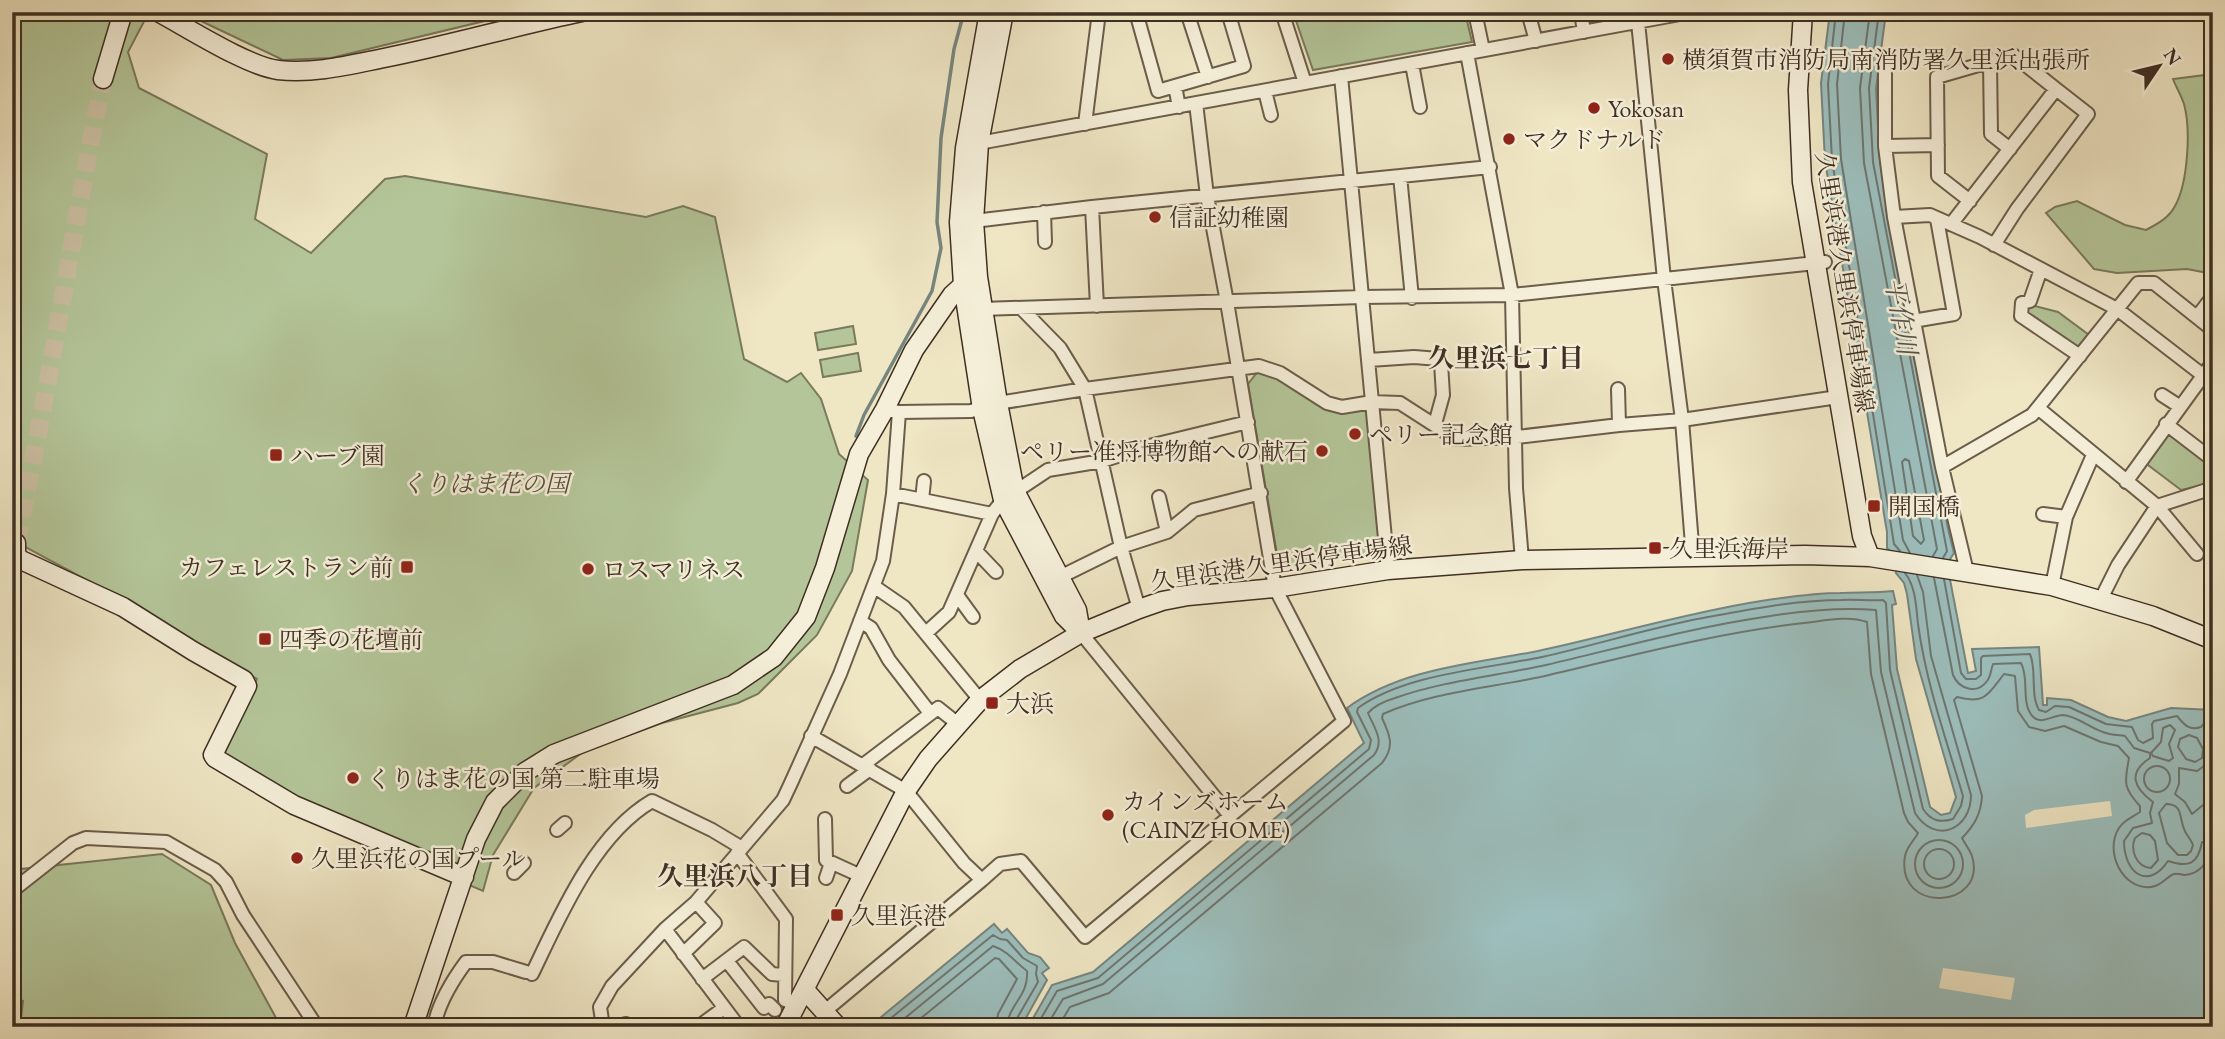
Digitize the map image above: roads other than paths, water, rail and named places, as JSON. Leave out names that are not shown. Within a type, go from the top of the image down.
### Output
[{"type":"street","points":[[103,79],[123,12]]},
{"type":"street","points":[[158,12],[248,60],[276,70],[327,70],[453,44],[515,26],[582,12]]},
{"type":"street","points":[[989,12],[965,148],[959,222],[1003,502],[1064,616],[1231,817]]},
{"type":"street","points":[[990,406],[982,309],[970,281],[979,144],[1004,12]]},
{"type":"street","points":[[1086,124],[1099,12]]},
{"type":"street","points":[[1136,12],[1158,91],[1244,66],[1228,12]]},
{"type":"street","points":[[1187,12],[1208,77]]},
{"type":"street","points":[[1282,12],[1305,83]]},
{"type":"street","points":[[1475,12],[1483,51]]},
{"type":"street","points":[[1528,12],[1536,41]]},
{"type":"street","points":[[1581,12],[1584,32]]},
{"type":"street","points":[[979,144],[1584,32],[1638,17],[1691,12]]},
{"type":"street","name":"久里浜港久里浜停車場線","points":[[1804,12],[1798,90],[1800,155],[1871,536],[1878,558]]},
{"type":"street","name":"久里浜港久里浜停車場線","points":[[1814,12],[1807,97],[1808,152],[1838,397],[1862,536],[1878,558]]},
{"type":"street","points":[[1638,17],[1664,279],[1682,420],[1693,557]]},
{"type":"street","points":[[1468,53],[1512,295],[1516,488],[1522,560]]},
{"type":"street","points":[[1970,201],[1938,176],[1937,77],[2013,55],[2088,114],[2017,209],[1994,245]]},
{"type":"street","points":[[1990,62],[1991,134],[2010,149]]},
{"type":"street","points":[[1412,64],[1420,107]]},
{"type":"street","points":[[1885,66],[1885,146],[1894,217],[1960,571]]},
{"type":"street","points":[[1341,76],[1388,570]]},
{"type":"street","points":[[1175,86],[1179,107]]},
{"type":"street","points":[[1952,223],[2056,89]]},
{"type":"street","points":[[1265,91],[1271,115]]},
{"type":"street","points":[[825,1012],[1000,864],[1021,861],[1086,937],[1344,722],[1275,588],[1261,493],[1207,195],[1196,103]]},
{"type":"street","points":[[1885,146],[1938,145]]},
{"type":"street","points":[[974,221],[1490,167]]},
{"type":"street","points":[[1400,176],[1412,298]]},
{"type":"street","points":[[1092,207],[1097,306]]},
{"type":"street","points":[[1044,212],[1045,242]]},
{"type":"street","points":[[1894,217],[1930,215],[1952,223],[2117,309],[2208,379]]},
{"type":"street","points":[[1913,321],[1954,314],[1937,219]]},
{"type":"street","points":[[982,309],[1512,295],[1821,262]]},
{"type":"street","points":[[2041,269],[2029,301],[2022,303],[2021,316],[2080,356]]},
{"type":"street","points":[[413,1027],[476,839],[495,802],[525,772],[554,754],[733,685],[774,657],[789,640],[806,617],[825,568],[859,454],[892,411],[914,350],[938,313],[970,281]]},
{"type":"street","points":[[1942,467],[2032,415],[2138,283],[2154,283],[2213,330]]},
{"type":"street","points":[[2175,299],[2183,288]]},
{"type":"street","points":[[2197,317],[2213,296]]},
{"type":"street","points":[[1021,308],[1060,348],[1085,389],[1121,547],[1139,608]]},
{"type":"street","points":[[1369,360],[1414,357],[1439,359],[1443,395],[1435,424]]},
{"type":"street","points":[[2126,482],[2179,407],[2208,379],[2213,362]]},
{"type":"street","points":[[892,411],[938,413],[1238,367],[1266,367],[1327,403],[1342,407],[1371,402],[1400,403],[1456,439],[1517,437],[1682,420],[1838,397]]},
{"type":"street","points":[[1618,389],[1619,425]]},
{"type":"street","points":[[2162,394],[2179,407]]},
{"type":"street","points":[[2038,408],[2157,506],[2197,554]]},
{"type":"street","points":[[603,1027],[600,1007],[612,986],[665,929],[695,902],[783,800],[840,674],[883,561],[893,494],[892,411]]},
{"type":"street","points":[[926,632],[949,612],[976,551],[1003,502],[1048,470],[1102,461],[1149,446],[1248,422]]},
{"type":"street","points":[[2166,424],[2213,460]]},
{"type":"street","points":[[2052,586],[2066,517],[2093,454]]},
{"type":"street","points":[[922,500],[924,481]]},
{"type":"street","points":[[2101,599],[2118,565],[2157,506],[2213,488]]},
{"type":"street","points":[[1060,577],[1121,547],[1167,532],[1194,510],[1261,493]]},
{"type":"street","points":[[893,494],[922,500],[1003,502]]},
{"type":"street","points":[[1159,497],[1167,532]]},
{"type":"street","points":[[1003,502],[1060,577],[1077,610],[1081,634]]},
{"type":"street","points":[[2043,514],[2066,517]]},
{"type":"street","points":[[16,543],[19,559],[123,607],[244,680],[247,686],[213,755],[215,758],[294,805],[464,877]]},
{"type":"street","points":[[976,551],[996,572]]},
{"type":"street","points":[[1878,558],[2052,586],[2152,616],[2213,640]]},
{"type":"street","name":"久里浜港久里浜停車場線","points":[[786,1027],[906,791],[928,759],[980,700],[1020,669],[1081,634],[1139,608],[1188,596],[1275,588],[1388,570],[1522,560],[1878,558]]},
{"type":"street","points":[[875,587],[904,607],[980,700]]},
{"type":"street","points":[[957,595],[973,617]]},
{"type":"street","points":[[860,621],[871,628],[889,660],[930,713]]},
{"type":"street","points":[[847,786],[938,708],[958,724]]},
{"type":"street","points":[[811,736],[906,791],[964,863],[982,880]]},
{"type":"street","points":[[434,1027],[436,1017],[456,976],[466,962],[493,962],[529,973],[574,887],[620,827],[640,808],[652,801],[712,830],[740,851],[786,919],[783,975],[785,1000],[801,998],[825,1012],[838,1027]]},
{"type":"street","points":[[825,819],[826,860]]},
{"type":"street","points":[[12,891],[73,843],[86,838],[166,842],[215,870],[226,882],[243,915],[317,1027]]},
{"type":"street","points":[[826,860],[861,876]]},
{"type":"street","points":[[826,860],[831,863],[826,878]]},
{"type":"street","points":[[514,873],[524,863]]},
{"type":"street","points":[[683,954],[715,923],[695,902]]},
{"type":"street","points":[[665,929],[739,1027]]},
{"type":"street","points":[[702,979],[744,947],[772,974],[783,975]]},
{"type":"street","points":[[727,961],[764,1008],[769,1004],[775,1010]]},
{"type":"street","points":[[698,1027],[724,1008]]},
{"type":"water","name":"平作川","points":[[1830,12],[1886,12],[1876,89],[1880,162],[1954,553],[1947,564],[1968,673],[1976,671],[1972,649],[2039,647],[2043,705],[2047,705],[2047,698],[2071,700],[2108,717],[2126,721],[2171,708],[2213,710],[2213,817],[2208,821],[2213,834],[2213,1027],[1028,1027],[1052,985],[1093,972],[1364,743],[1347,708],[1391,684],[1439,669],[1538,651],[1761,601],[1820,594],[1893,591],[1896,604],[1892,605],[1897,669],[1930,807],[1941,815],[1950,813],[1956,797],[1916,659],[1904,583],[1896,573],[1894,555],[1887,548],[1887,532],[1825,161],[1821,83]]},
{"type":"water","points":[[994,924],[1002,933],[1007,929],[1028,953],[1040,957],[1049,968],[1042,973],[1047,980],[1022,1025],[1025,1027],[869,1027]]},
{"type":"waterway","points":[[856,436],[864,415],[932,291],[941,248],[937,222],[941,138],[954,49],[964,12]]},
{"type":"waterway","points":[[2206,68],[2213,67]]},
{"type":"tunnel","points":[[16,543],[103,79]]},
{"type":"place","name":"横須賀市消防局南消防署久里浜出張所","points":[[1668,59]]},
{"type":"place","name":"Yokosan","points":[[1594,108]]},
{"type":"place","name":"マクドナルド","points":[[1509,139]]},
{"type":"place","name":"信証幼稚園","points":[[1155,217]]},
{"type":"place","name":"ペリー記念館","points":[[1355,434]]},
{"type":"place","name":"ペリー准将博物館への献石","points":[[1322,451]]},
{"type":"place","name":"ハーブ園","points":[[276,455]]},
{"type":"place","name":"開国橋","points":[[1874,506]]},
{"type":"place","name":"久里浜海岸","points":[[1655,548]]},
{"type":"place","name":"カフェレストラン前","points":[[407,567]]},
{"type":"place","name":"ロスマリネス","points":[[588,569]]},
{"type":"place","name":"四季の花壇前","points":[[265,639]]},
{"type":"place","name":"大浜","points":[[992,703]]},
{"type":"place","name":"くりはま花の国 第二駐車場","points":[[353,778]]},
{"type":"place","name":"カインズホーム (CAINZ HOME)","points":[[1108,815]]},
{"type":"place","name":"久里浜花の国プール","points":[[297,858]]},
{"type":"place","name":"久里浜港","points":[[837,915]]},
{"type":"district","name":"久里浜七丁目","points":[[1506,358]]},
{"type":"district","name":"久里浜八丁目","points":[[735,876]]},
{"type":"park label","name":"くりはま花の国","points":[[485,483]]}]
